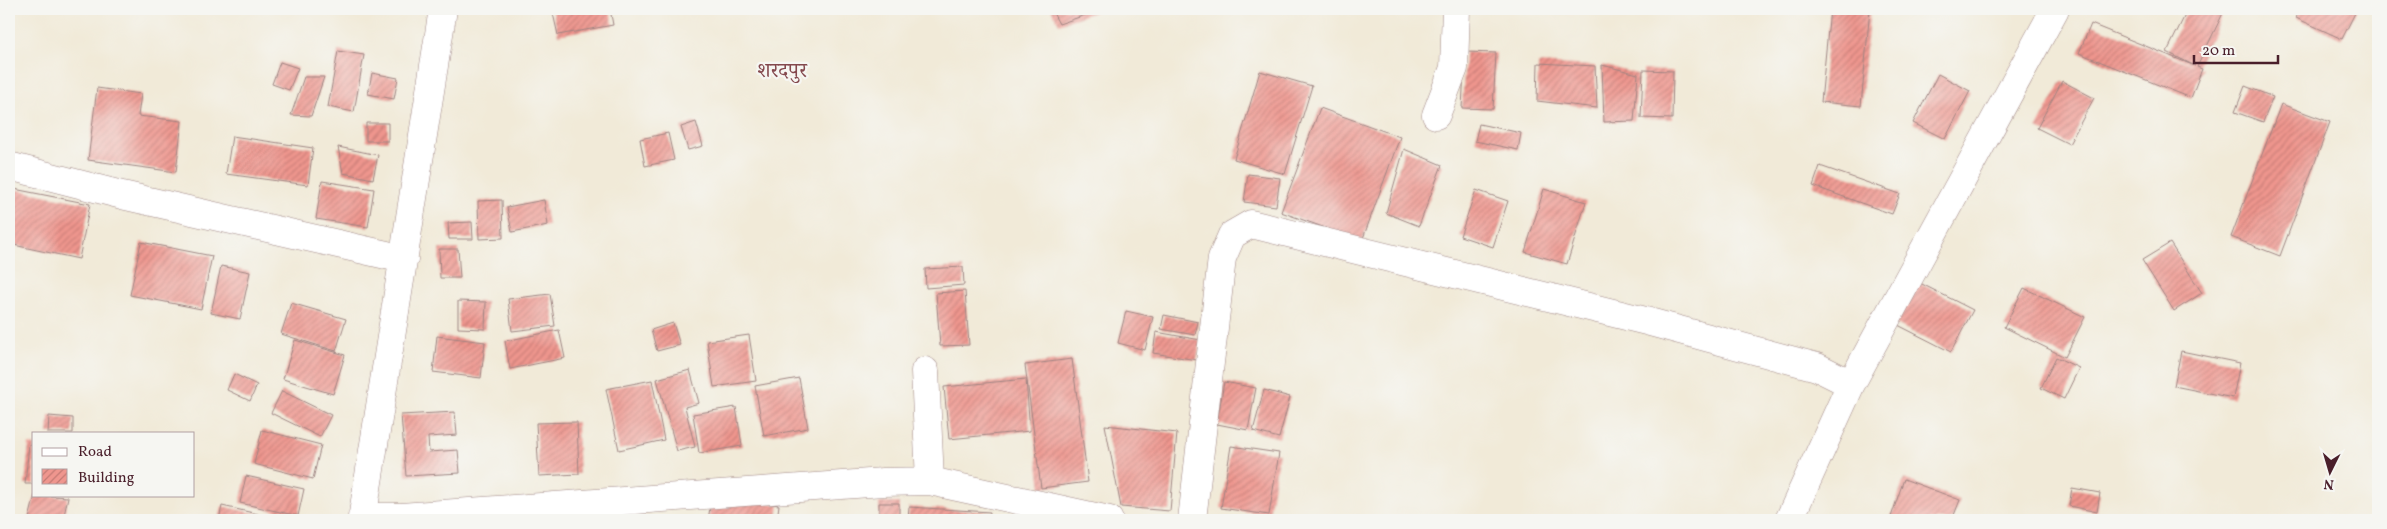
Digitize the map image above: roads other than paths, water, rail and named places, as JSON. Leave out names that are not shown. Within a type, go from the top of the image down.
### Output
[{"type":"street","points":[[443,9],[362,518],[401,517],[883,482],[930,482],[1110,520]]},
{"type":"street","points":[[1436,116],[1454,68],[1456,9]]},
{"type":"street","points":[[1789,520],[1851,384],[2055,9]]},
{"type":"street","points":[[9,166],[122,195],[404,259]]},
{"type":"street","points":[[1192,520],[1222,258],[1232,234],[1251,224],[1646,321],[1818,367],[1851,384]]},
{"type":"street","points":[[926,371],[930,482]]},
{"type":"district","name":"शरदपुर","points":[[782,71]]}]
